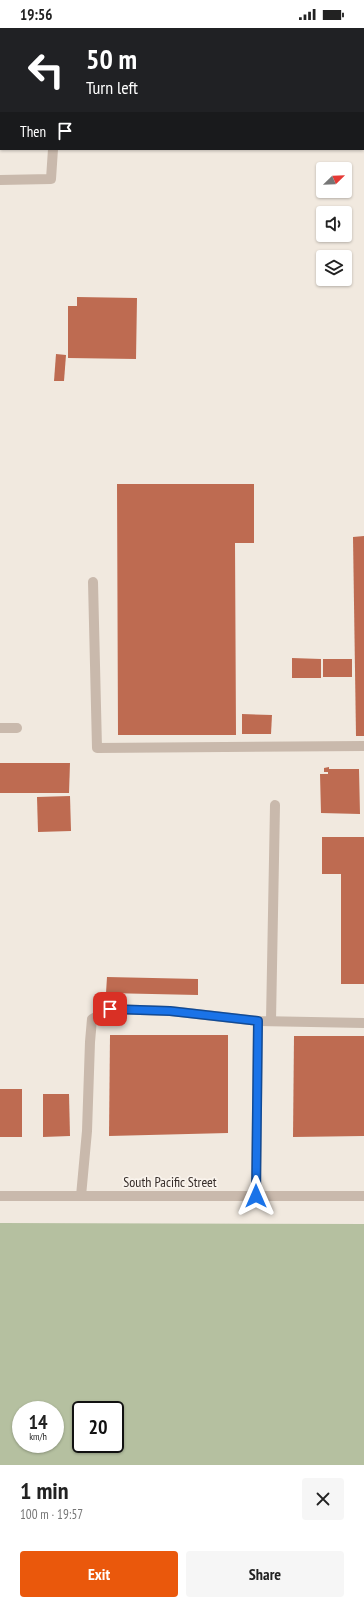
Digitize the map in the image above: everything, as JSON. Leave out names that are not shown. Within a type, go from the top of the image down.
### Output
[{"type":"street","points":[[0,180],[51,179],[53,150]]},
{"type":"street","points":[[93,582],[97,748],[364,746]]},
{"type":"street","points":[[0,728],[17,728]]},
{"type":"street","points":[[271,1021],[275,805]]},
{"type":"street","points":[[81,1196],[87,1131],[92,1019],[110,1009],[170,1011],[258,1021],[364,1023]]},
{"type":"street","points":[[256,1196],[258,1021]]},
{"type":"street","name":"South Pacific Street","points":[[0,1196],[364,1196]]},
{"type":"green space","points":[[0,1223],[364,1224],[364,1465],[0,1465]]},
{"type":"building","points":[[77,297],[137,298],[136,359],[68,358],[68,306],[77,306]]},
{"type":"building","points":[[56,354],[66,355],[64,381],[54,381]]},
{"type":"building","points":[[117,484],[254,484],[254,543],[235,543],[236,735],[118,735]]},
{"type":"building","points":[[364,536],[364,736],[356,736],[353,537]]},
{"type":"building","points":[[292,658],[321,659],[321,678],[292,678]]},
{"type":"building","points":[[323,659],[352,659],[352,677],[323,677]]},
{"type":"building","points":[[242,714],[272,715],[271,734],[242,734]]},
{"type":"building","points":[[0,763],[70,763],[69,793],[0,793]]},
{"type":"building","points":[[329,767],[329,769],[359,769],[360,814],[321,813],[320,774],[328,774],[328,772],[324,772],[324,768]]},
{"type":"building","points":[[70,796],[71,831],[38,832],[37,797]]},
{"type":"building","points":[[322,837],[364,837],[364,984],[341,984],[341,874],[322,874]]},
{"type":"building","points":[[107,977],[198,979],[198,995],[106,993]]},
{"type":"building","points":[[110,1035],[228,1035],[228,1133],[109,1136]]},
{"type":"building","points":[[294,1036],[364,1036],[364,1136],[293,1137]]},
{"type":"building","points":[[0,1089],[22,1089],[22,1137],[0,1137]]},
{"type":"building","points":[[43,1094],[69,1094],[70,1136],[43,1137]]},
{"type":"route","points":[[110,1009],[170,1011],[258,1021],[256,1196]]}]
